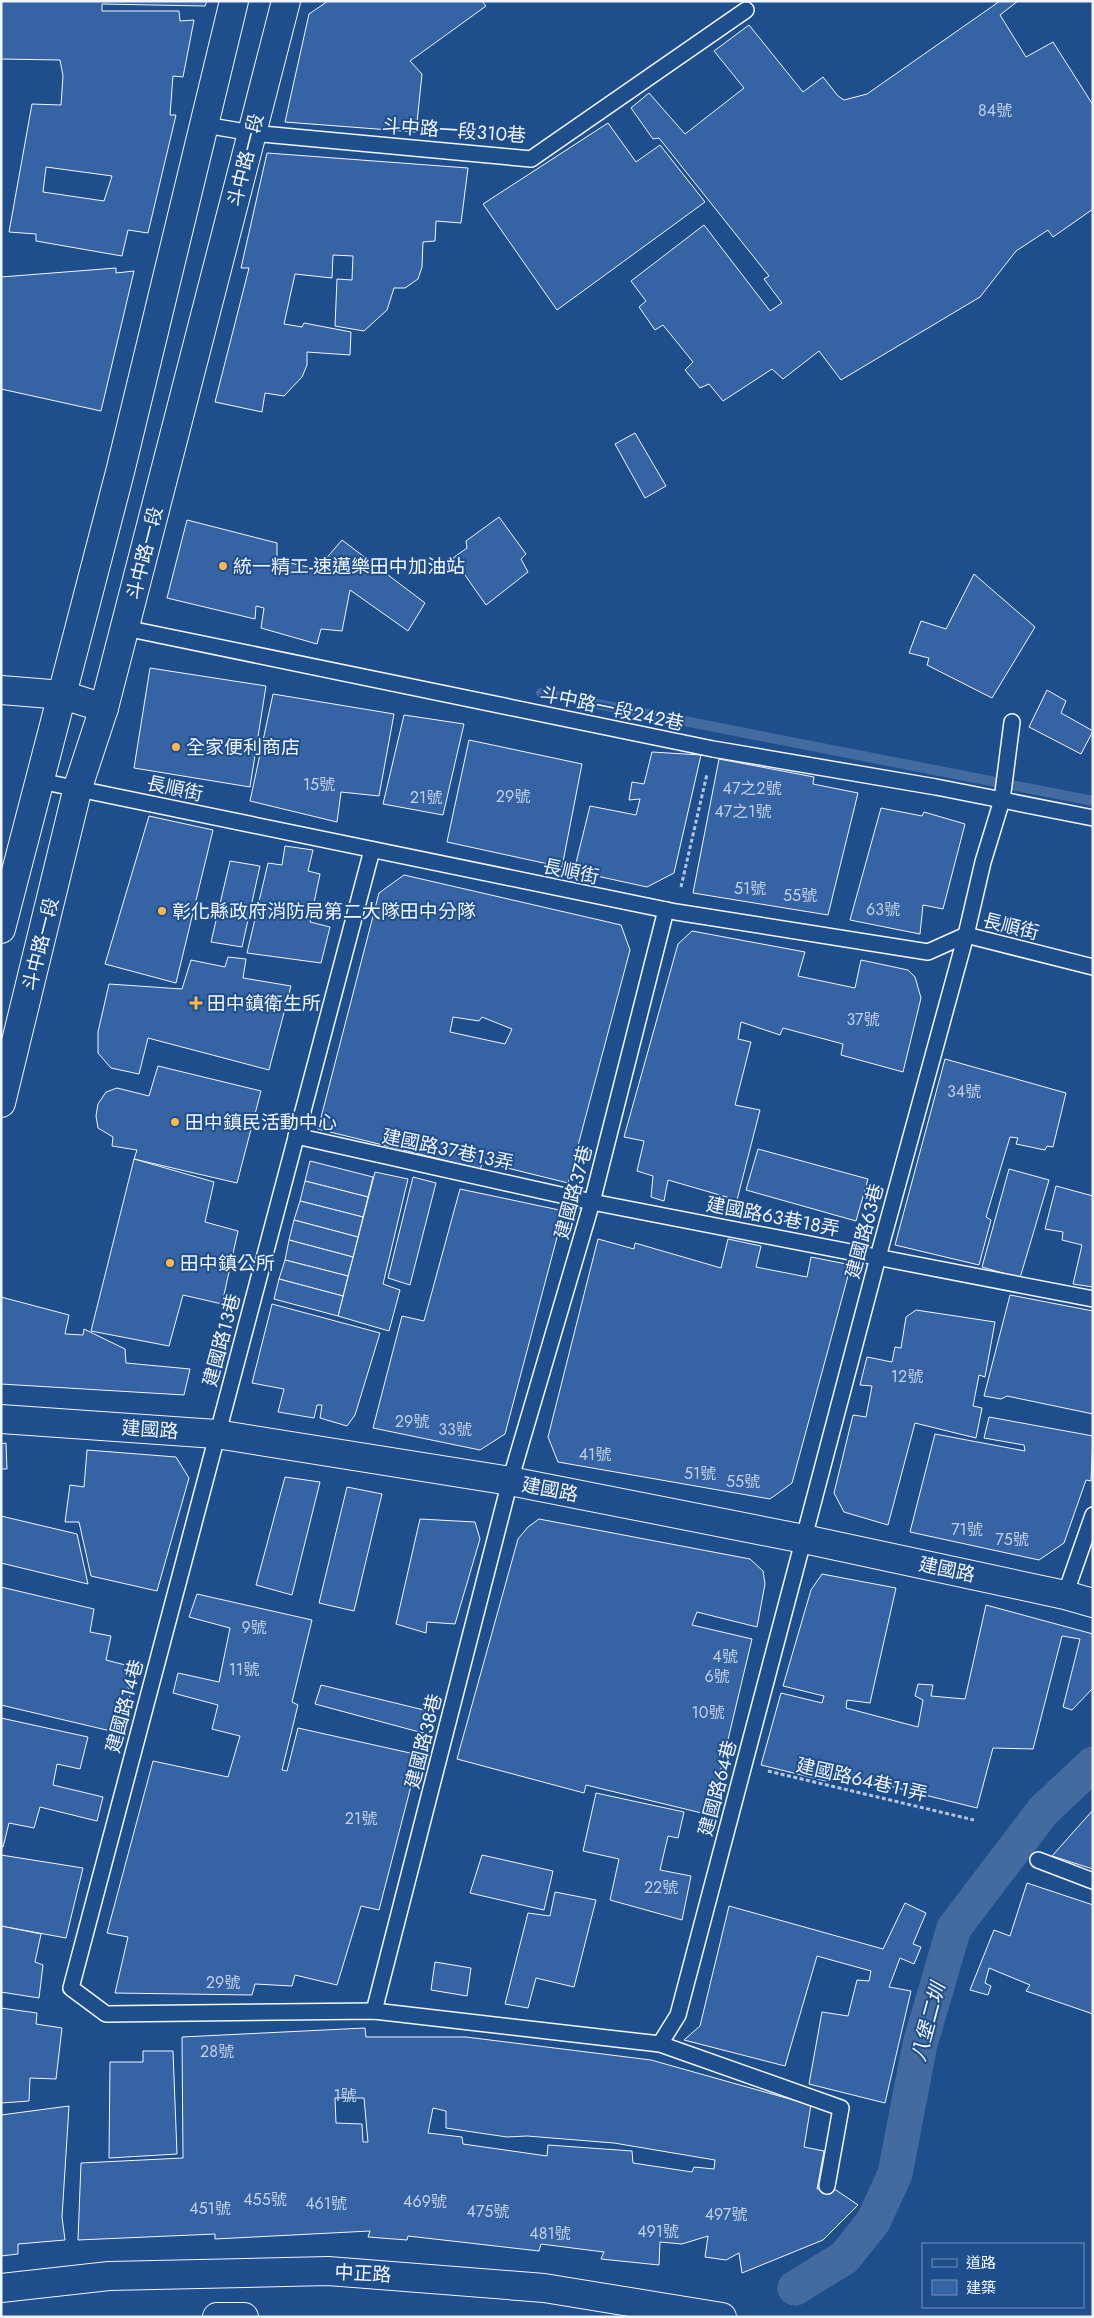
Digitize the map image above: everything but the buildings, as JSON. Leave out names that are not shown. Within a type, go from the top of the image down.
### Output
[{"type":"main road","points":[[1,929],[64,695],[120,472],[234,1]]},
{"type":"main road","name":"斗中路一段","points":[[1,1103],[78,787],[104,708],[286,1]]},
{"type":"main road","points":[[120,472],[162,483]]},
{"type":"main road","points":[[1,690],[64,695],[104,708]]},
{"type":"main road","name":"建國路","points":[[1,1419],[216,1434],[510,1481],[804,1539],[1065,1595],[1093,1603]]},
{"type":"main road","name":"中正路","points":[[1,2288],[109,2276],[328,2271],[544,2288],[709,2316]]},
{"type":"main road","points":[[218,2317],[244,2317]]},
{"type":"lane","name":"斗中路一段310巷","points":[[205,125],[252,133],[531,159],[746,10]]},
{"type":"lane","name":"斗中路一段242巷","points":[[125,628],[713,749],[1093,818]]},
{"type":"lane","name":"建國路63巷","points":[[804,1539],[878,1257],[966,935],[983,862],[1002,800],[1012,722]]},
{"type":"lane","name":"長順街","points":[[40,781],[78,787],[671,911],[928,952],[966,935],[1093,966]]},
{"type":"lane","name":"建國路13巷","points":[[216,1434],[372,850]]},
{"type":"lane","name":"建國路37巷","points":[[510,1481],[592,1202],[671,911]]},
{"type":"lane","name":"建國路37巷13弄","points":[[296,1136],[592,1202]]},
{"type":"lane","name":"建國路63巷18弄","points":[[592,1202],[1093,1299]]},
{"type":"lane","name":"建國路14巷","points":[[216,1434],[71,1988],[106,2014],[374,2010]]},
{"type":"lane","name":"建國路38巷","points":[[374,2010],[510,1481]]},
{"type":"lane","points":[[1065,1595],[1093,1515]]},
{"type":"lane","name":"建國路64巷","points":[[660,2044],[678,2015],[804,1539]]},
{"type":"lane","points":[[1038,1860],[1093,1880]]},
{"type":"lane","points":[[374,2010],[660,2044],[841,2108],[827,2186]]},
{"type":"path","points":[[671,911],[713,749]]},
{"type":"path","name":"建國路64巷11弄","points":[[744,1765],[974,1820]]},
{"type":"waterway","points":[[541,693],[1093,801]]},
{"type":"waterway","name":"八堡二圳","points":[[795,2288],[844,2258],[873,2222],[895,2174],[920,2044],[954,1928],[1043,1811],[1093,1764]]},
{"type":"place","name":"統一精工-速邁樂田中加油站","points":[[223,566]]},
{"type":"place","name":"全家便利商店","points":[[176,747]]},
{"type":"place","name":"彰化縣政府消防局第二大隊田中分隊","points":[[162,911]]},
{"type":"place","name":"田中鎮衛生所","points":[[196,1003]]},
{"type":"place","name":"田中鎮民活動中心","points":[[175,1122]]},
{"type":"place","name":"田中鎮公所","points":[[170,1263]]}]
